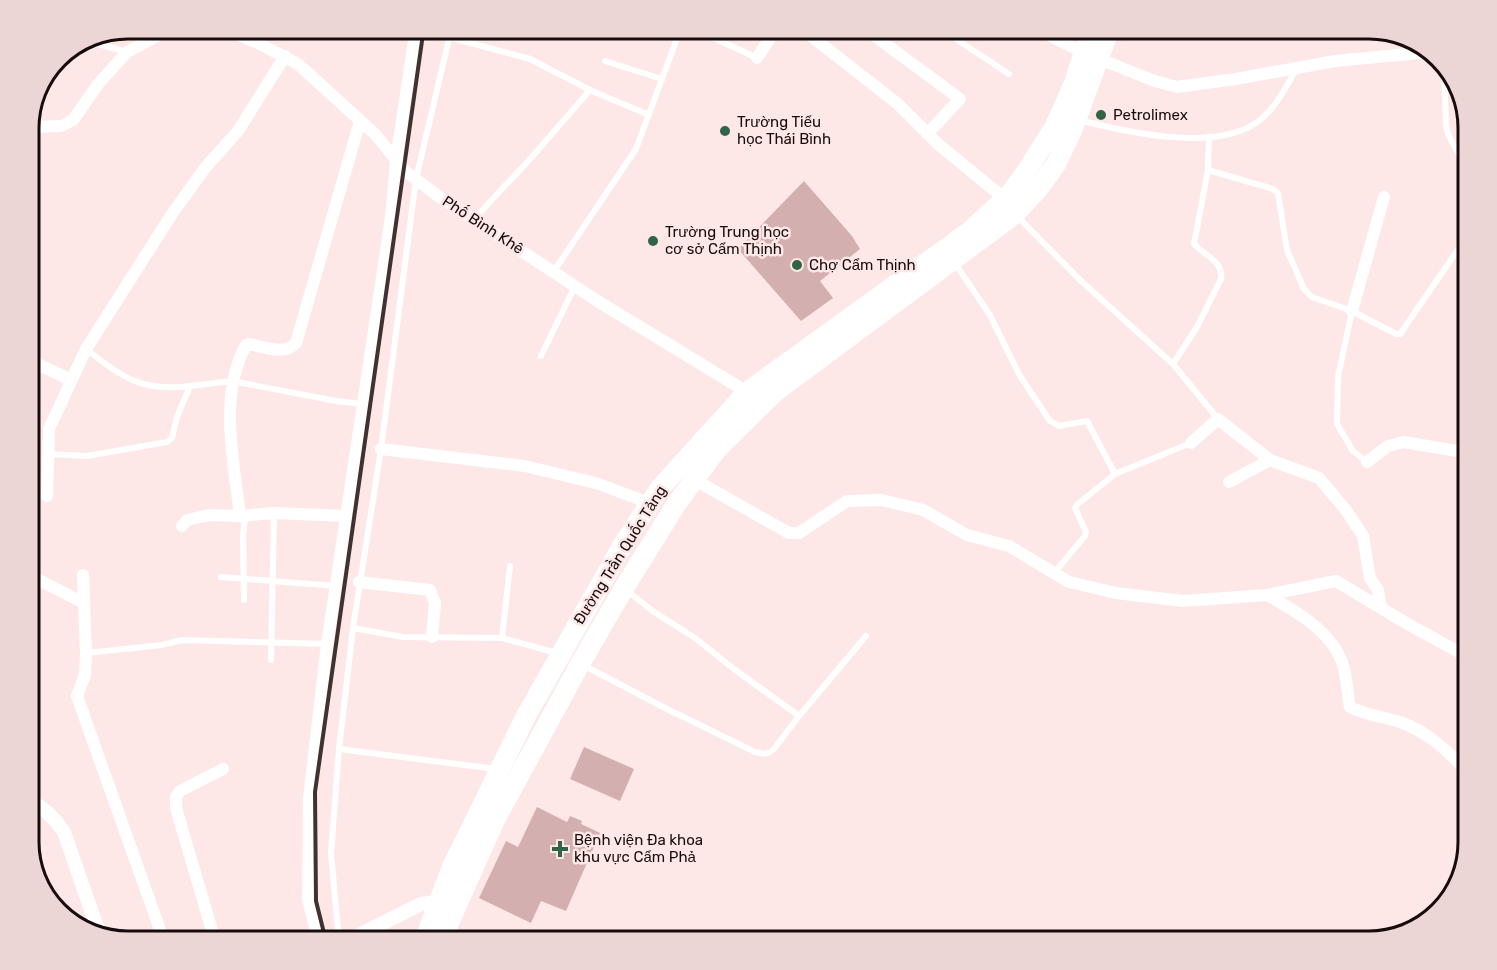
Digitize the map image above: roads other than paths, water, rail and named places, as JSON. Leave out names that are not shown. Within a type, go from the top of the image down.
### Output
[{"type":"highway","name":"Đường Trần Quốc Tảng","points":[[446,931],[495,820],[580,663],[677,503],[717,449],[775,392],[970,231],[1039,188],[1056,164],[1076,119],[1091,56],[1091,39]]},
{"type":"highway","name":"Đường Trần Quốc Tảng","points":[[428,931],[452,867],[499,770],[624,543],[660,488],[747,392],[954,262],[1010,206],[1026,172],[1055,126],[1074,83],[1103,39]]},
{"type":"highway","points":[[561,654],[580,663]]},
{"type":"street","points":[[39,127],[61,126],[73,120],[99,83],[127,52],[151,39]]},
{"type":"street","name":"Phố Bình Khê","points":[[249,39],[285,56],[308,73],[375,134],[405,171],[438,196],[576,286],[747,392]]},
{"type":"street","points":[[315,931],[308,899],[309,798],[327,644],[391,216],[396,161],[414,39]]},
{"type":"street","points":[[757,58],[769,39]]},
{"type":"street","points":[[815,39],[898,104],[927,134],[1010,206]]},
{"type":"street","points":[[879,39],[960,99],[927,134]]},
{"type":"street","points":[[1057,39],[1091,56],[1155,81],[1177,87],[1335,61],[1417,53]]},
{"type":"street","points":[[47,496],[47,454],[51,422],[86,349],[166,222],[205,168],[238,132],[285,56]]},
{"type":"street","points":[[243,516],[229,408],[232,381],[246,345],[284,351],[291,349],[296,343],[360,121]]},
{"type":"street","points":[[1352,311],[1384,197]]},
{"type":"street","points":[[39,365],[71,380]]},
{"type":"street","points":[[1191,443],[1218,418],[1270,460],[1319,478],[1346,510],[1363,536],[1370,578],[1378,590],[1381,607]]},
{"type":"street","points":[[1368,462],[1388,446],[1404,442],[1458,451]]},
{"type":"street","points":[[381,449],[525,466],[599,484],[649,503]]},
{"type":"street","points":[[1229,482],[1270,460]]},
{"type":"street","points":[[695,480],[789,533],[800,532],[847,501],[882,500],[906,505],[923,510],[967,535],[1009,546],[1078,586],[1116,593],[1183,601],[1267,595],[1336,581],[1458,652]]},
{"type":"street","points":[[182,526],[187,520],[221,514],[243,516],[274,513],[345,516]]},
{"type":"street","points":[[83,575],[85,675],[77,696],[160,931]]},
{"type":"street","points":[[39,580],[84,603]]},
{"type":"street","points":[[359,582],[429,590],[435,603],[432,637]]},
{"type":"street","points":[[1267,595],[1290,608],[1330,640],[1342,662],[1350,707],[1402,723],[1437,741],[1458,762]]},
{"type":"street","points":[[213,931],[176,807],[176,797],[180,791],[223,769]]},
{"type":"street","points":[[39,806],[57,821],[64,832],[96,925]]},
{"type":"street","points":[[368,931],[421,904],[438,902]]},
{"type":"lane","points":[[338,931],[331,853],[339,749],[353,628],[381,449],[416,179],[450,39]]},
{"type":"lane","points":[[454,39],[530,59],[590,90],[649,115]]},
{"type":"lane","points":[[554,271],[636,149],[677,39]]},
{"type":"lane","points":[[716,39],[757,58]]},
{"type":"lane","points":[[956,39],[1009,74]]},
{"type":"lane","points":[[99,44],[127,52]]},
{"type":"lane","points":[[605,61],[662,79]]},
{"type":"lane","points":[[1076,119],[1158,137],[1222,136],[1257,123],[1274,107],[1298,67]]},
{"type":"lane","points":[[1445,83],[1446,125],[1458,154]]},
{"type":"lane","points":[[474,219],[590,90]]},
{"type":"lane","points":[[1173,364],[1197,327],[1222,273],[1216,263],[1194,244],[1208,170],[1209,137]]},
{"type":"lane","points":[[1208,170],[1266,187],[1278,193],[1287,250],[1304,289],[1312,297],[1352,311],[1396,334],[1400,334],[1457,253]]},
{"type":"lane","points":[[1010,206],[1080,280],[1173,364],[1218,418]]},
{"type":"lane","points":[[954,262],[990,315],[1020,376],[1050,421],[1059,426],[1087,421],[1115,474]]},
{"type":"lane","points":[[542,356],[576,286]]},
{"type":"lane","points":[[1352,311],[1338,377],[1337,424],[1353,451],[1368,462]]},
{"type":"lane","points":[[86,349],[134,383],[159,388],[232,381],[362,404]]},
{"type":"lane","points":[[47,454],[87,456],[167,442],[172,438],[179,411],[190,386]]},
{"type":"lane","points":[[1054,574],[1085,536],[1086,532],[1075,508],[1078,504],[1115,474],[1191,443]]},
{"type":"lane","points":[[271,660],[274,513]]},
{"type":"lane","points":[[243,516],[244,600]]},
{"type":"lane","points":[[502,638],[510,566]]},
{"type":"lane","points":[[222,577],[336,586]]},
{"type":"lane","points":[[624,588],[799,716]]},
{"type":"lane","points":[[353,628],[403,637],[502,638],[561,654]]},
{"type":"lane","points":[[580,663],[665,708],[755,752],[764,754],[774,749],[866,636]]},
{"type":"lane","points":[[86,653],[162,645],[182,640],[327,644]]},
{"type":"lane","points":[[339,749],[499,770]]},
{"type":"railway","points":[[324,931],[316,901],[315,792],[422,39]]},
{"type":"place","name":"Petrolimex","points":[[1101,115]]},
{"type":"place","name":"Trường Tiểu học Thái Bình","points":[[725,131]]},
{"type":"place","name":"Trường Trung học cơ sở Cẩm Thịnh","points":[[653,241]]},
{"type":"place","name":"Chợ Cẩm Thịnh","points":[[797,265]]},
{"type":"place","name":"Bệnh viện Đa khoa khu vực Cẩm Phả","points":[[560,849]]}]
